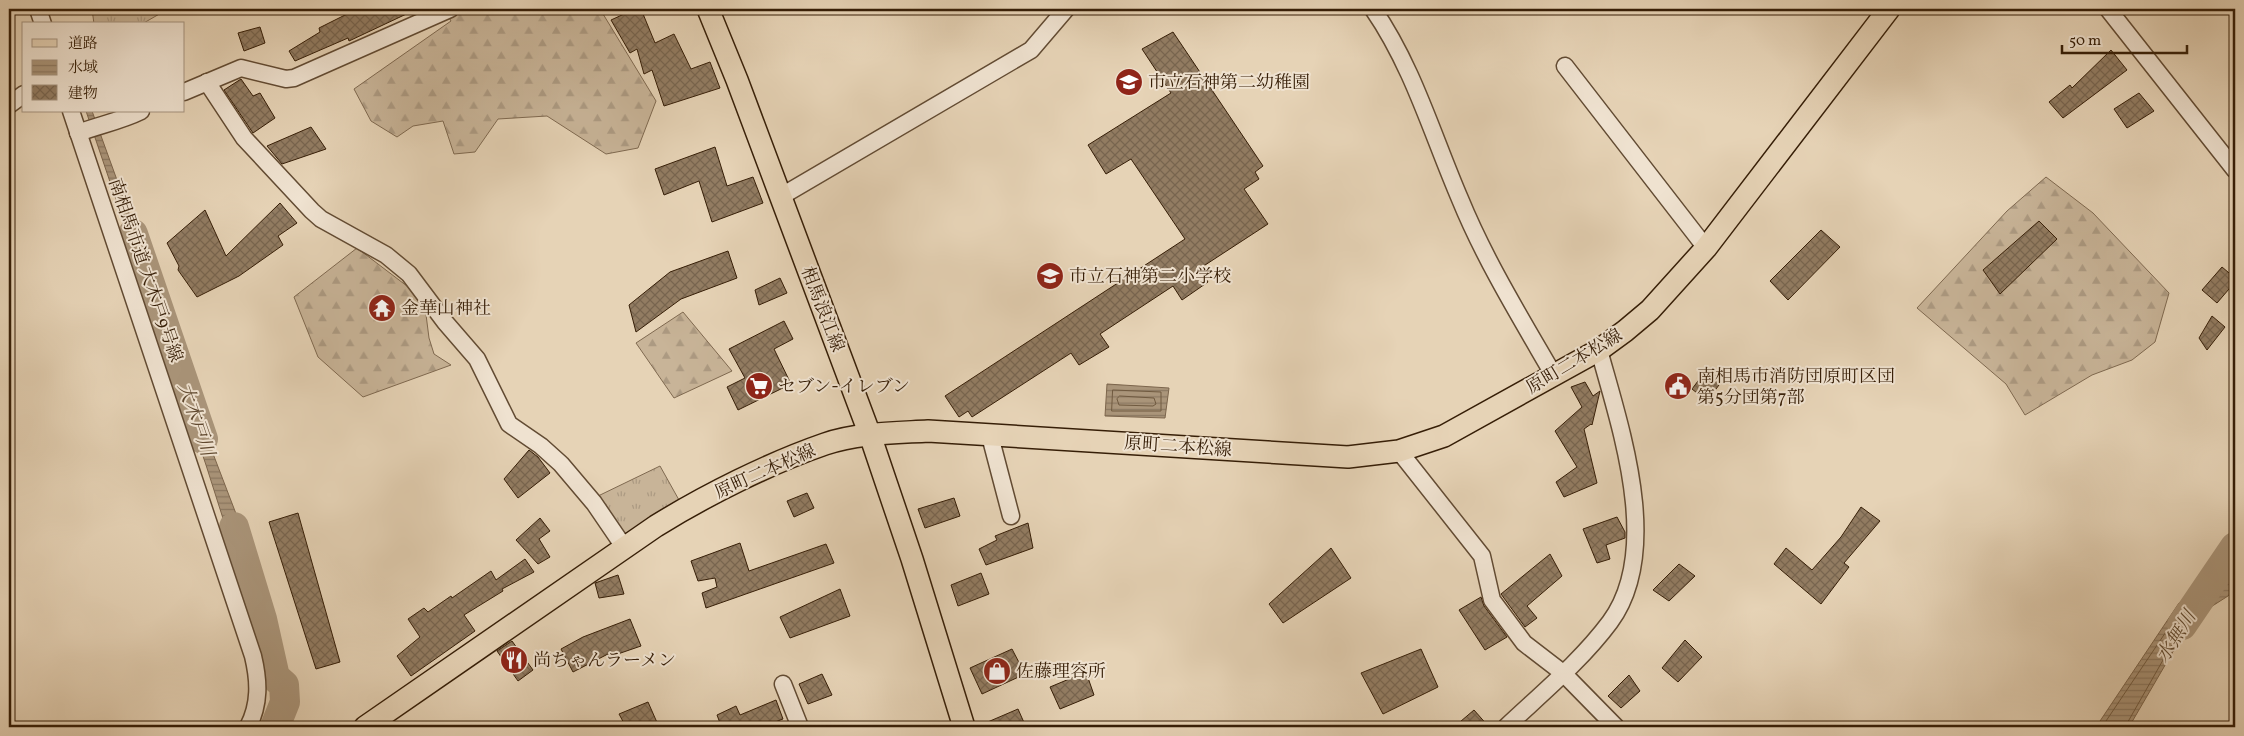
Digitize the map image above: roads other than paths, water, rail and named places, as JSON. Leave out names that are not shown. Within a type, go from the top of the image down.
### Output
[{"type":"main road","name":"相馬浪江線","points":[[708,9],[737,80],[870,435],[912,559],[964,727]]},
{"type":"main road","name":"原町二本松線","points":[[365,727],[624,547],[691,504],[826,443],[870,435],[928,431],[976,433],[990,436],[1058,437],[1327,457],[1373,455],[1399,451],[1444,436],[1599,350],[1650,310],[1706,248],[1889,9]]},
{"type":"street","points":[[38,9],[42,22]]},
{"type":"street","points":[[185,92],[241,68],[286,79],[294,78],[450,9]]},
{"type":"street","points":[[780,197],[1031,50],[1066,9]]},
{"type":"street","points":[[1373,9],[1388,32],[1414,82],[1460,200],[1496,273],[1553,374]]},
{"type":"street","points":[[2108,9],[2235,170]]},
{"type":"street","points":[[1565,66],[1706,248]]},
{"type":"street","points":[[208,82],[244,138],[312,211],[321,219],[386,255],[410,274],[445,322],[477,359],[509,424],[541,446],[561,464],[594,503],[624,547]]},
{"type":"street","points":[[9,106],[22,96]]},
{"type":"street","name":"南相馬市道 大木戸9号線","points":[[71,112],[253,656],[258,685],[257,704],[248,727]]},
{"type":"street","points":[[78,133],[139,112]]},
{"type":"street","points":[[1506,727],[1563,673],[1610,621],[1625,592],[1634,559],[1637,527],[1634,495],[1599,350]]},
{"type":"street","points":[[990,436],[1011,516]]},
{"type":"street","points":[[1399,451],[1482,556],[1492,600],[1524,643],[1563,673],[1616,727]]},
{"type":"street","points":[[783,684],[800,727]]},
{"type":"water","points":[[86,112],[92,112],[138,238],[158,316],[189,381],[183,393],[194,404],[243,532],[247,585],[260,600],[280,677],[289,683],[288,711],[279,727],[272,727],[285,691],[271,680],[262,641],[206,465]]},
{"type":"water","points":[[1107,384],[1169,388],[1165,418],[1105,416]]},
{"type":"water","points":[[2235,566],[2235,587],[2228,596],[2192,619],[2129,727],[2096,727],[2179,603],[2221,584]]},
{"type":"waterway","name":"大木戸川","points":[[133,234],[203,439]]},
{"type":"waterway","name":"大木戸川","points":[[234,527],[262,619],[275,677],[284,685],[285,702],[275,727]]},
{"type":"waterway","name":"水無川","points":[[2182,625],[2235,547]]},
{"type":"place","name":"市立石神第二幼稚園","points":[[1129,82]]},
{"type":"place","name":"市立石神第二小学校","points":[[1050,276]]},
{"type":"place","name":"金華山神社","points":[[382,308]]},
{"type":"place","name":"セブン-イレブン","points":[[759,386]]},
{"type":"place","name":"南相馬市消防団原町区団 第5分団第7部","points":[[1678,386]]},
{"type":"place","name":"尚ちゃんラーメン","points":[[514,660]]},
{"type":"place","name":"佐藤理容所","points":[[997,671]]}]
